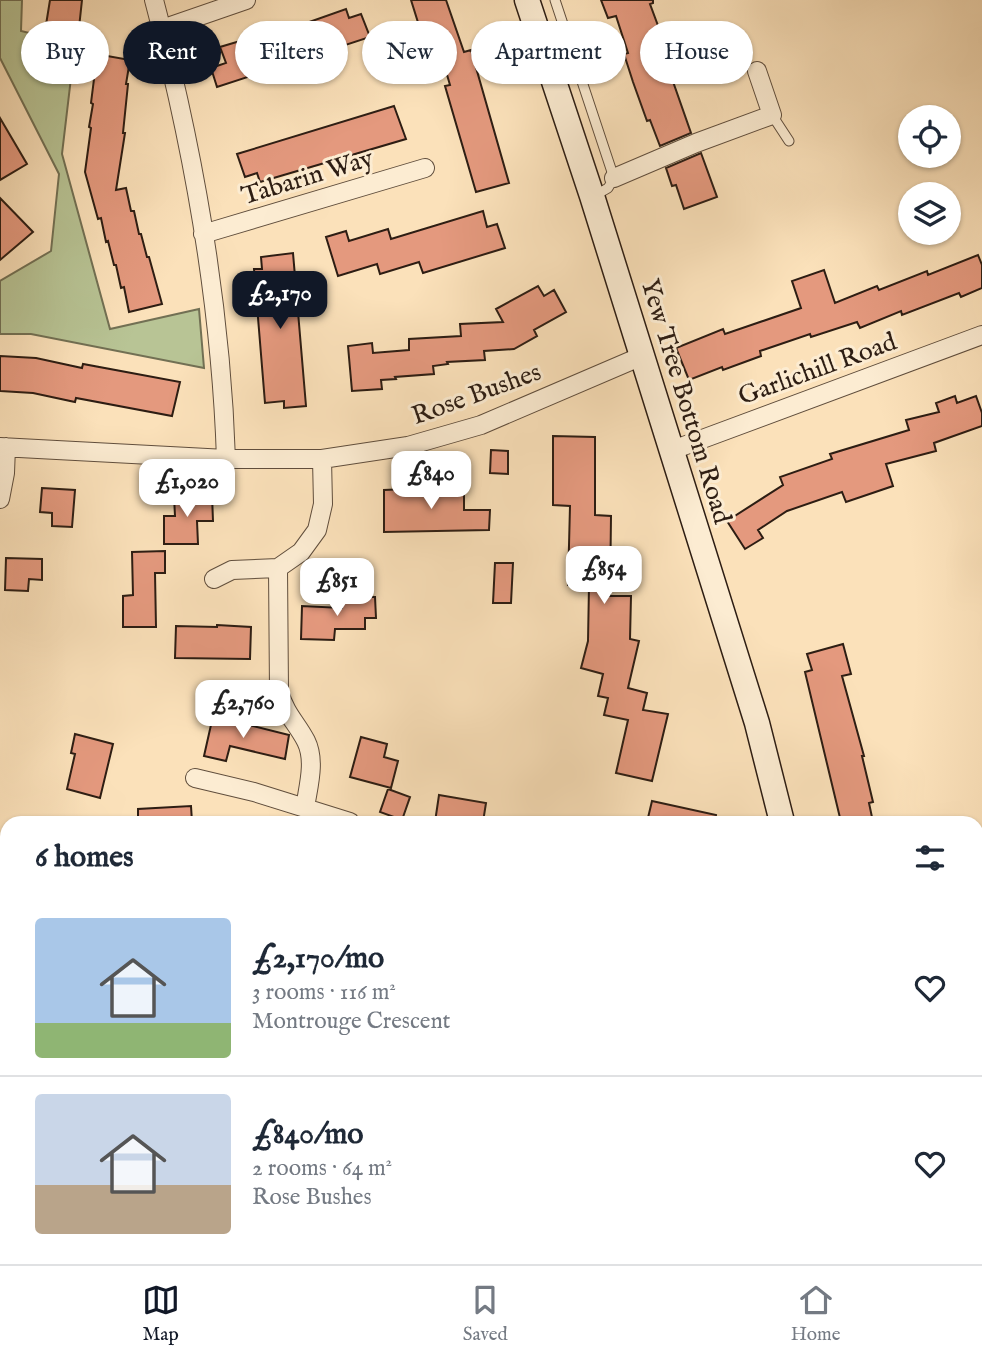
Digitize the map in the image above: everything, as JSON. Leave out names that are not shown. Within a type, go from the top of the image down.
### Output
[{"type":"main road","name":"Yew Tree Bottom Road","points":[[527,0],[592,196],[757,723],[780,816]]},
{"type":"street","points":[[154,0],[160,21]]},
{"type":"street","points":[[185,21],[246,0]]},
{"type":"street","points":[[614,178],[772,115],[757,71]]},
{"type":"street","points":[[175,84],[203,234],[219,348],[226,459]]},
{"type":"street","name":"Tabarin Way","points":[[203,234],[425,168]]},
{"type":"street","name":"Garlichill Road","points":[[670,451],[982,335]]},
{"type":"street","name":"Rose Bushes","points":[[0,499],[5,473],[3,447],[226,459],[322,459],[408,446],[481,425],[642,356]]},
{"type":"street","points":[[214,579],[232,570],[278,568],[301,552],[317,530],[323,503],[322,459]]},
{"type":"street","points":[[278,568],[279,692],[285,711],[307,743],[311,761],[305,808]]},
{"type":"street","points":[[195,778],[254,792],[331,816]]},
{"type":"lane","points":[[555,0],[614,178],[608,188],[592,196]]},
{"type":"lane","points":[[772,115],[789,141]]},
{"type":"green space","points":[[0,0],[22,0],[21,84],[70,84],[62,154],[110,329],[199,309],[204,368],[31,334],[0,334],[0,281],[51,251],[59,174],[0,58]]},
{"type":"building","points":[[50,0],[82,0],[80,21],[47,21]]},
{"type":"building","points":[[411,0],[446,0],[453,21],[418,21]]},
{"type":"building","points":[[601,0],[653,0],[650,4],[656,21],[640,21],[640,84],[674,84],[691,133],[660,146],[650,120],[647,121],[626,60],[626,21],[618,21],[616,16],[608,18]]},
{"type":"building","points":[[346,9],[349,18],[361,14],[364,21],[362,40],[348,44],[348,21],[312,21]]},
{"type":"building","points":[[457,32],[464,52],[471,50],[471,84],[481,84],[509,183],[476,192],[445,86],[457,84]]},
{"type":"building","points":[[235,43],[235,81],[217,87],[216,84],[221,84],[221,65],[226,63],[221,47]]},
{"type":"building","points":[[109,56],[123,59],[123,84],[128,84],[125,133],[116,190],[126,188],[162,304],[129,312],[124,287],[121,288],[85,172],[91,128],[93,84],[109,84]]},
{"type":"building","points":[[394,106],[406,139],[260,182],[257,173],[245,177],[237,154]]},
{"type":"building","points":[[0,118],[27,164],[0,180]]},
{"type":"building","points":[[701,153],[717,197],[684,209],[676,185],[672,186],[666,168]]},
{"type":"building","points":[[0,198],[33,232],[0,260]]},
{"type":"building","points":[[483,211],[487,227],[497,224],[505,248],[423,273],[419,262],[380,274],[377,264],[338,276],[326,237],[346,231],[349,241],[388,229],[391,239]]},
{"type":"building","points":[[293,253],[306,406],[284,408],[284,401],[265,403],[254,269],[262,269],[261,257]]},
{"type":"building","points":[[978,255],[982,265],[982,288],[961,297],[959,293],[902,315],[901,311],[860,328],[857,322],[811,337],[810,334],[760,351],[761,356],[689,380],[676,348],[723,329],[725,334],[801,308],[792,281],[824,270],[835,303],[877,286],[879,290],[927,271],[928,275]]},
{"type":"building","points":[[538,286],[544,296],[554,290],[566,312],[534,330],[537,336],[514,349],[484,351],[485,360],[447,362],[448,364],[433,366],[434,374],[381,380],[382,389],[352,391],[348,346],[372,343],[373,353],[409,350],[409,339],[461,336],[460,324],[503,322],[496,309]]},
{"type":"building","points":[[0,356],[36,358],[82,368],[83,364],[180,382],[172,416],[76,398],[75,402],[33,393],[0,391]]},
{"type":"building","points":[[955,396],[957,403],[976,396],[982,413],[982,426],[934,443],[936,451],[886,464],[893,486],[846,502],[842,492],[787,511],[758,530],[763,538],[745,549],[727,521],[783,485],[780,477],[832,459],[830,454],[909,430],[906,420],[939,412],[936,403]]},
{"type":"building","points":[[553,436],[595,437],[595,515],[611,516],[610,596],[631,596],[630,639],[639,641],[628,688],[647,693],[643,710],[668,714],[652,781],[616,773],[628,720],[604,715],[608,698],[598,696],[603,674],[581,668],[588,641],[589,586],[568,585],[570,506],[553,505]]},
{"type":"building","points":[[491,450],[508,451],[508,474],[490,473]]},
{"type":"building","points":[[42,488],[75,490],[72,527],[52,526],[52,513],[40,512]]},
{"type":"building","points":[[464,488],[464,510],[490,510],[489,530],[384,532],[384,490]]},
{"type":"building","points":[[212,495],[213,521],[197,521],[198,544],[164,544],[164,516],[175,516],[174,496]]},
{"type":"building","points":[[165,551],[165,573],[155,573],[156,627],[123,627],[123,596],[133,595],[132,552]]},
{"type":"building","points":[[6,558],[42,559],[42,580],[29,579],[28,591],[5,590]]},
{"type":"building","points":[[495,563],[513,563],[511,603],[493,603]]},
{"type":"building","points":[[342,597],[375,597],[376,618],[365,618],[365,629],[335,629],[334,640],[301,639],[302,606],[342,608]]},
{"type":"building","points":[[176,626],[251,627],[250,659],[175,658]]},
{"type":"building","points":[[843,644],[851,674],[842,676],[864,756],[873,802],[869,803],[872,816],[840,816],[805,672],[812,670],[807,654]]},
{"type":"building","points":[[213,716],[289,735],[285,759],[230,746],[226,761],[204,756]]},
{"type":"building","points":[[75,734],[113,744],[100,798],[67,789],[75,754],[71,753]]},
{"type":"building","points":[[361,737],[387,744],[384,757],[398,761],[391,788],[350,777]]},
{"type":"building","points":[[388,789],[410,797],[403,816],[380,812]]},
{"type":"building","points":[[439,795],[486,803],[484,816],[436,816]]},
{"type":"building","points":[[652,801],[716,815],[716,816],[648,816]]},
{"type":"building","points":[[191,806],[192,816],[138,816],[138,809]]}]
